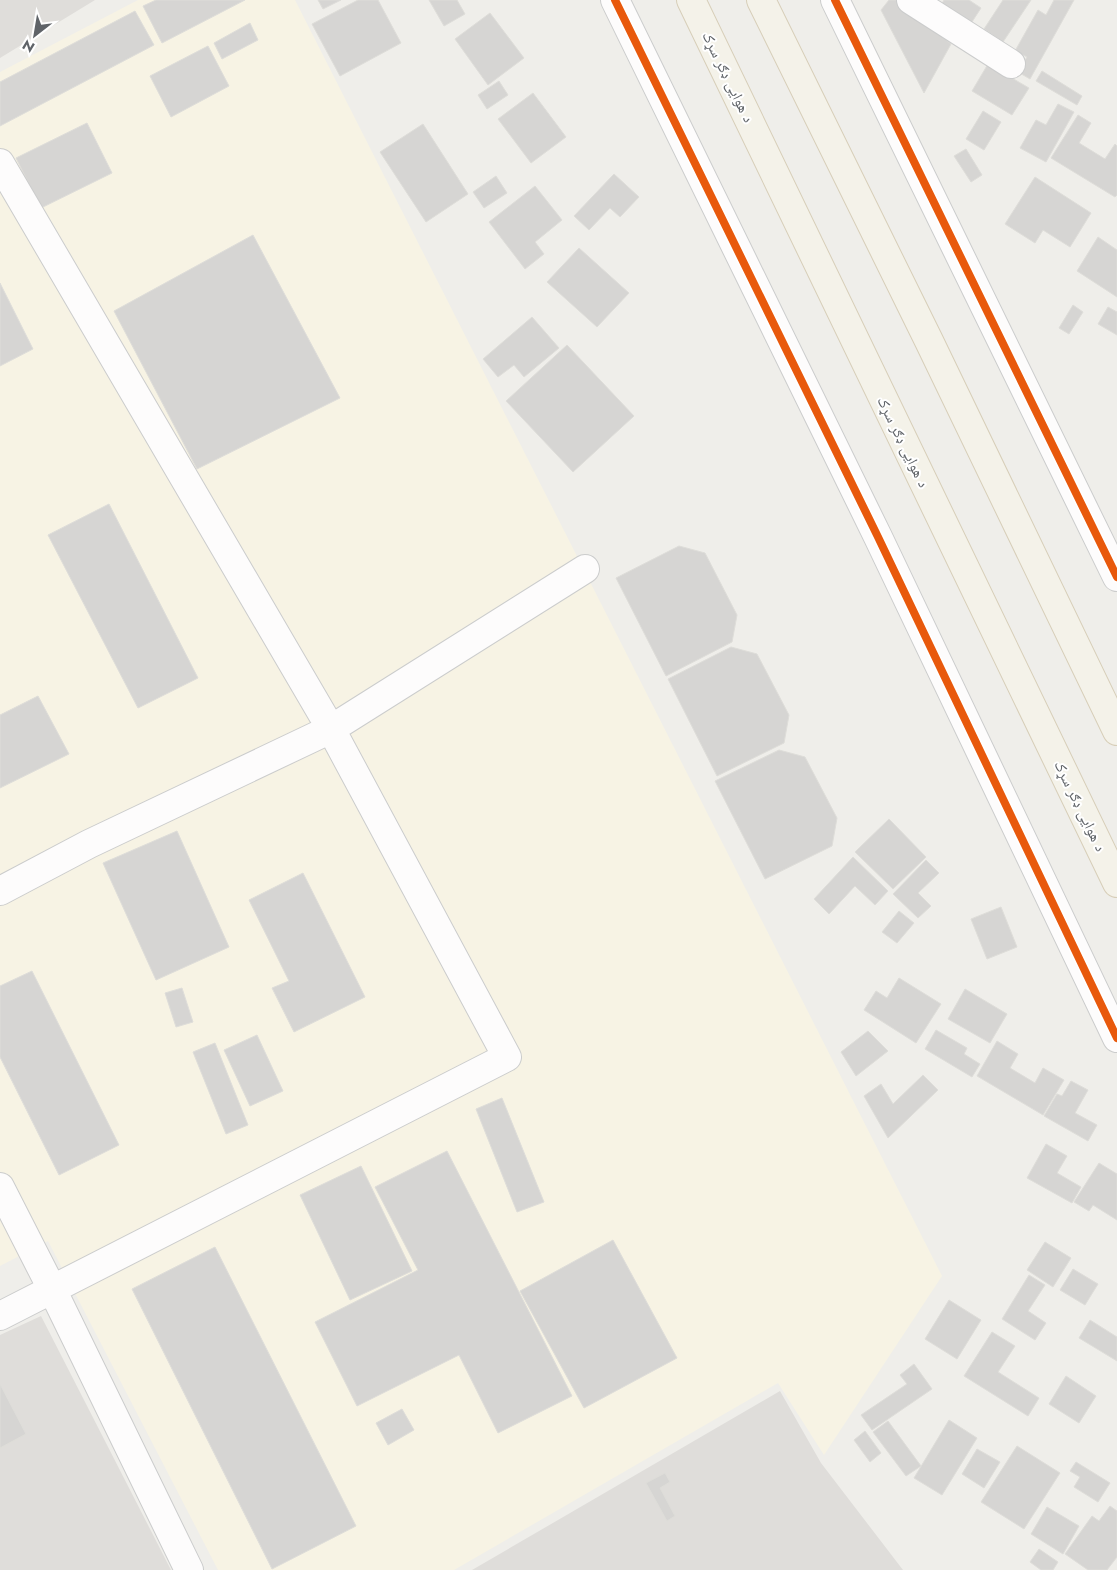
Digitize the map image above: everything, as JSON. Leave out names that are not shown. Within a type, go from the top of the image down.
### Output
[{"type":"main road","name":"د هوایی ډګر سړک","points":[[691,0],[1117,883]]},
{"type":"main road","points":[[761,0],[929,340],[1117,731]]},
{"type":"street","points":[[615,0],[878,537],[1117,1038]]},
{"type":"street","points":[[911,0],[1011,64]]},
{"type":"street","points":[[839,2],[1117,577]]},
{"type":"street","points":[[0,163],[331,729],[507,1057],[0,1316]]},
{"type":"street","points":[[0,890],[89,844],[331,729],[585,570]]},
{"type":"street","points":[[0,1187],[189,1570]]},
{"type":"shaded area","points":[[0,0],[95,0],[0,58]]},
{"type":"shaded area","points":[[138,0],[295,0],[942,1276],[824,1455],[778,1383],[454,1570],[218,1570],[48,1241],[0,1266],[0,72]]},
{"type":"shaded area","points":[[41,1316],[171,1570],[0,1570],[0,1335]]},
{"type":"shaded area","points":[[780,1391],[821,1463],[903,1570],[472,1570]]},
{"type":"building","points":[[156,0],[245,0],[162,43],[143,6]]},
{"type":"building","points":[[318,0],[341,0],[323,9]]},
{"type":"building","points":[[358,0],[378,0],[401,43],[340,76],[312,24]]},
{"type":"building","points":[[429,0],[457,0],[465,14],[444,26]]},
{"type":"building","points":[[889,0],[897,0],[951,44],[924,93],[881,10]]},
{"type":"building","points":[[944,0],[969,0],[981,8],[970,25],[941,5]]},
{"type":"building","points":[[1003,0],[1031,0],[1003,42],[984,29]]},
{"type":"building","points":[[1054,0],[1074,0],[1030,79],[1018,72],[1027,57],[1015,51],[1038,10],[1046,15]]},
{"type":"building","points":[[135,11],[154,45],[0,126],[0,82]]},
{"type":"building","points":[[490,13],[524,58],[488,85],[455,39]]},
{"type":"building","points":[[250,23],[258,40],[222,59],[214,43]]},
{"type":"building","points":[[208,46],[229,86],[171,117],[150,76]]},
{"type":"building","points":[[988,64],[1029,88],[1012,115],[972,91]]},
{"type":"building","points":[[1042,71],[1082,96],[1077,105],[1036,81]]},
{"type":"building","points":[[499,81],[508,95],[487,109],[478,95]]},
{"type":"building","points":[[533,93],[566,137],[531,163],[498,119]]},
{"type":"building","points":[[1058,104],[1074,112],[1046,162],[1020,148],[1036,120],[1046,125]]},
{"type":"building","points":[[983,111],[1001,122],[984,150],[966,139]]},
{"type":"building","points":[[1078,115],[1091,123],[1079,143],[1105,159],[1115,144],[1117,146],[1117,195],[1115,197],[1051,158]]},
{"type":"building","points":[[87,123],[112,173],[41,208],[16,158]]},
{"type":"building","points":[[423,124],[468,194],[426,222],[380,152]]},
{"type":"building","points":[[966,149],[982,175],[971,182],[954,156]]},
{"type":"building","points":[[614,174],[639,197],[620,217],[610,208],[589,230],[574,216]]},
{"type":"building","points":[[496,176],[507,193],[484,208],[473,192]]},
{"type":"building","points":[[1035,177],[1091,213],[1070,247],[1043,230],[1035,243],[1005,224]]},
{"type":"building","points":[[535,186],[562,220],[535,242],[544,254],[525,269],[489,222]]},
{"type":"building","points":[[253,235],[340,398],[197,469],[114,311]]},
{"type":"building","points":[[1098,237],[1117,250],[1117,297],[1077,271]]},
{"type":"building","points":[[579,248],[629,293],[597,327],[547,282]]},
{"type":"building","points":[[0,283],[33,349],[0,366]]},
{"type":"building","points":[[1073,305],[1083,312],[1069,334],[1059,328]]},
{"type":"building","points":[[1108,307],[1117,312],[1117,335],[1098,324]]},
{"type":"building","points":[[532,317],[559,348],[524,377],[514,365],[498,377],[483,359]]},
{"type":"building","points":[[567,345],[634,416],[573,472],[506,401]]},
{"type":"building","points":[[109,504],[198,678],[138,708],[48,535]]},
{"type":"building","points":[[679,546],[705,553],[737,615],[732,642],[666,676],[616,578]]},
{"type":"building","points":[[731,647],[757,654],[789,715],[784,743],[717,776],[668,679]]},
{"type":"building","points":[[38,696],[69,754],[0,788],[0,715]]},
{"type":"building","points":[[779,750],[805,757],[837,818],[832,846],[765,879],[715,781]]},
{"type":"building","points":[[889,819],[926,857],[893,889],[855,852]]},
{"type":"building","points":[[177,831],[229,947],[156,980],[103,863]]},
{"type":"building","points":[[853,857],[888,891],[875,905],[855,886],[829,914],[814,899]]},
{"type":"building","points":[[926,860],[939,873],[918,893],[931,906],[918,918],[893,894]]},
{"type":"building","points":[[303,873],[365,997],[294,1032],[272,988],[289,981],[249,900]]},
{"type":"building","points":[[1001,907],[1017,947],[987,959],[971,919]]},
{"type":"building","points":[[899,911],[914,923],[897,943],[882,932]]},
{"type":"building","points":[[32,971],[119,1145],[59,1175],[0,1057],[0,986]]},
{"type":"building","points":[[899,978],[941,1004],[916,1043],[864,1010],[876,991],[887,998]]},
{"type":"building","points":[[182,988],[193,1022],[176,1027],[165,993]]},
{"type":"building","points":[[965,989],[1007,1014],[990,1043],[948,1019]]},
{"type":"building","points":[[936,1030],[967,1048],[964,1054],[980,1064],[972,1077],[925,1049]]},
{"type":"building","points":[[868,1031],[888,1051],[856,1076],[841,1052]]},
{"type":"building","points":[[257,1035],[283,1091],[250,1106],[224,1050]]},
{"type":"building","points":[[997,1041],[1018,1054],[1010,1068],[1035,1083],[1043,1068],[1064,1080],[1043,1115],[977,1076]]},
{"type":"building","points":[[215,1043],[248,1125],[226,1134],[193,1052]]},
{"type":"building","points":[[923,1075],[938,1090],[888,1138],[864,1096],[881,1084],[893,1104]]},
{"type":"building","points":[[1071,1081],[1088,1090],[1075,1113],[1097,1125],[1088,1141],[1044,1116],[1057,1094],[1062,1096]]},
{"type":"building","points":[[502,1098],[544,1202],[517,1212],[476,1109]]},
{"type":"building","points":[[1046,1144],[1067,1156],[1057,1173],[1081,1187],[1072,1203],[1027,1178]]},
{"type":"building","points":[[447,1151],[572,1396],[498,1433],[459,1355],[357,1406],[315,1322],[418,1270],[375,1187]]},
{"type":"building","points":[[1099,1163],[1117,1174],[1117,1220],[1093,1205],[1089,1211],[1074,1202]]},
{"type":"building","points":[[361,1166],[412,1271],[350,1300],[300,1195]]},
{"type":"building","points":[[613,1240],[677,1358],[584,1408],[520,1291]]},
{"type":"building","points":[[1045,1242],[1071,1258],[1053,1287],[1027,1270]]},
{"type":"building","points":[[215,1247],[356,1526],[272,1569],[132,1289]]},
{"type":"building","points":[[1073,1269],[1098,1284],[1085,1305],[1060,1290]]},
{"type":"building","points":[[1029,1275],[1045,1285],[1028,1311],[1046,1323],[1035,1340],[1002,1319]]},
{"type":"building","points":[[949,1300],[981,1320],[957,1359],[925,1339]]},
{"type":"building","points":[[1090,1320],[1117,1337],[1117,1361],[1079,1338]]},
{"type":"building","points":[[992,1332],[1015,1346],[998,1372],[1039,1398],[1028,1416],[964,1376]]},
{"type":"building","points":[[914,1364],[932,1389],[872,1430],[861,1415],[907,1384],[900,1375]]},
{"type":"building","points":[[1066,1376],[1096,1396],[1079,1423],[1049,1404]]},
{"type":"building","points":[[0,1384],[26,1434],[0,1448]]},
{"type":"building","points":[[402,1409],[414,1430],[388,1445],[376,1423]]},
{"type":"building","points":[[949,1420],[977,1438],[942,1495],[914,1478]]},
{"type":"building","points":[[888,1421],[921,1466],[906,1476],[873,1432]]},
{"type":"building","points":[[865,1431],[881,1453],[870,1462],[854,1440]]},
{"type":"building","points":[[1017,1446],[1060,1473],[1024,1529],[981,1502]]},
{"type":"building","points":[[977,1449],[1000,1462],[984,1488],[962,1474]]},
{"type":"building","points":[[1076,1462],[1110,1483],[1098,1502],[1074,1487],[1080,1477],[1070,1471]]},
{"type":"building","points":[[665,1473],[670,1482],[660,1488],[675,1516],[667,1521],[646,1483]]},
{"type":"building","points":[[1110,1506],[1117,1511],[1117,1557],[1107,1570],[1088,1570],[1065,1554],[1092,1516],[1099,1521]]},
{"type":"building","points":[[1047,1507],[1079,1526],[1063,1554],[1031,1534]]},
{"type":"building","points":[[1039,1549],[1058,1562],[1053,1570],[1041,1570],[1030,1562]]},
{"type":"cycle path","points":[[615,0],[878,537],[1117,1038]]},
{"type":"cycle path","points":[[835,0],[1117,577]]}]
